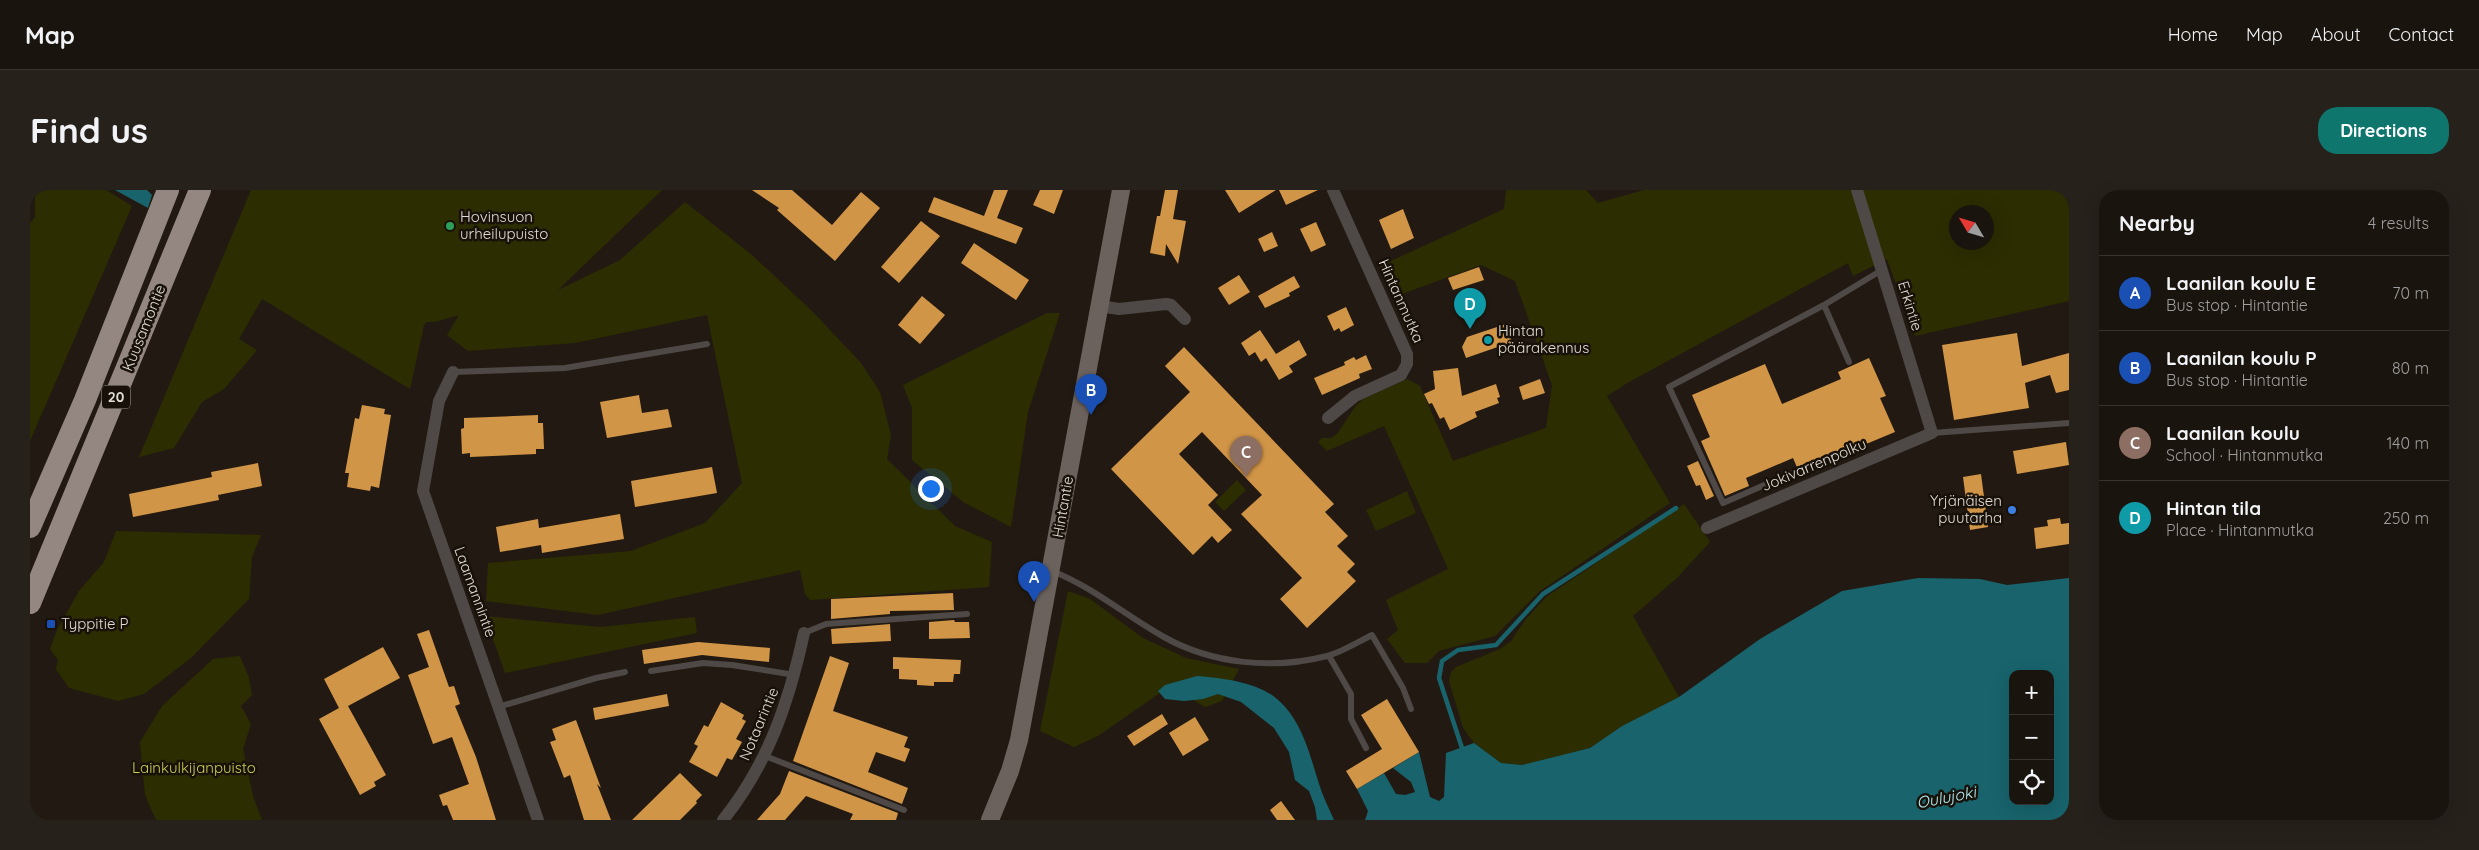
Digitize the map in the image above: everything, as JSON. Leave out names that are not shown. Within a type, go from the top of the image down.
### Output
[{"type":"highway","name":"Kuusamontie","points":[[30,527],[85,400],[168,190]]},
{"type":"highway","name":"Kuusamontie","points":[[30,603],[200,190]]},
{"type":"street","name":"Hintantie","points":[[990,820],[1010,771],[1019,740],[1121,190]]},
{"type":"street","name":"Hintanmutka","points":[[1328,418],[1355,396],[1395,379],[1405,370],[1408,359],[1333,190]]},
{"type":"street","name":"Erkintie","points":[[1857,190],[1932,433]]},
{"type":"street","points":[[1100,306],[1119,308],[1166,304],[1171,305],[1185,319]]},
{"type":"street","name":"Laamannintie","points":[[453,372],[439,401],[423,491],[538,820]]},
{"type":"street","name":"Jokivarrenpolku","points":[[1707,528],[1932,433]]},
{"type":"street","name":"Notaarintie","points":[[724,820],[744,794],[766,756],[795,675],[804,633]]},
{"type":"lane","points":[[1792,473],[1723,503],[1669,387],[1824,305],[1882,270]]},
{"type":"lane","points":[[1824,305],[1849,362]]},
{"type":"lane","points":[[453,372],[565,368],[707,344]]},
{"type":"lane","points":[[1932,433],[2069,423]]},
{"type":"lane","points":[[1051,570],[1092,591],[1164,638],[1204,656],[1247,662],[1290,663],[1329,656],[1372,635],[1403,688],[1411,709]]},
{"type":"lane","points":[[804,633],[826,624],[967,614]]},
{"type":"lane","points":[[1329,656],[1351,694],[1351,719],[1366,748]]},
{"type":"lane","points":[[651,671],[703,663],[732,665],[795,675]]},
{"type":"lane","points":[[498,708],[596,678],[625,672]]},
{"type":"lane","points":[[766,756],[904,810]]},
{"type":"green space","points":[[35,190],[106,190],[132,206],[30,441],[30,223],[35,217]]},
{"type":"green space","points":[[251,190],[662,190],[558,290],[620,260],[685,202],[752,255],[813,312],[861,363],[880,392],[891,435],[887,459],[955,526],[992,542],[989,587],[810,600],[805,594],[800,570],[598,615],[486,601],[488,563],[631,551],[705,523],[742,483],[707,315],[575,343],[468,351],[447,335],[459,315],[435,322],[427,322],[424,325],[410,389],[262,299],[239,339],[257,350],[224,389],[202,402],[174,448],[139,457]]},
{"type":"green space","points":[[1506,190],[1586,190],[1598,203],[1644,190],[2069,190],[2069,301],[1915,336],[1887,259],[1853,276],[1848,263],[1629,382],[1607,396],[1670,503],[1540,591],[1495,636],[1439,651],[1427,663],[1405,663],[1387,639],[1398,630],[1386,600],[1448,569],[1384,426],[1327,451],[1318,442],[1322,438],[1331,438],[1337,434],[1355,407],[1363,399],[1407,379],[1420,386],[1453,461],[1546,428],[1552,385],[1515,281],[1481,265],[1394,297],[1380,266],[1504,209]]},
{"type":"green space","points":[[1047,313],[1060,313],[1028,412],[1011,527],[963,502],[912,460],[912,408],[903,385]]},
{"type":"green space","points":[[1237,480],[1246,490],[1224,511],[1215,502]]},
{"type":"green space","points":[[1407,491],[1416,513],[1376,531],[1366,510]]},
{"type":"green space","points":[[1684,504],[1710,542],[1677,578],[1633,616],[1679,697],[1622,726],[1590,748],[1522,765],[1501,763],[1474,743],[1463,728],[1449,681],[1451,672],[1456,667],[1500,649],[1511,641],[1526,619],[1546,597]]},
{"type":"green space","points":[[116,531],[261,535],[252,557],[249,599],[191,658],[144,694],[118,701],[69,688],[56,669],[58,660],[50,649],[57,630],[79,591],[104,562]]},
{"type":"green space","points":[[1068,591],[1090,599],[1143,638],[1186,658],[1239,669],[1222,701],[1205,707],[1170,686],[1098,736],[1074,747],[1040,731]]},
{"type":"green space","points":[[485,616],[600,627],[695,617],[697,633],[505,673]]},
{"type":"green space","name":"Lainkulkijanpuisto","points":[[240,656],[249,678],[252,695],[241,706],[251,724],[243,749],[253,796],[262,820],[156,820],[145,795],[140,742],[162,706],[213,659]]},
{"type":"water","points":[[115,190],[147,190],[152,195],[148,208]]},
{"type":"water","name":"Oulujoki","points":[[1918,578],[1980,579],[2007,585],[2069,578],[2069,820],[1365,820],[1368,811],[1357,789],[1384,773],[1396,794],[1405,795],[1415,792],[1411,782],[1393,768],[1419,752],[1430,797],[1439,801],[1444,797],[1446,753],[1474,743],[1501,763],[1522,765],[1590,748],[1622,726],[1679,697],[1760,639],[1842,591]]},
{"type":"water","points":[[1197,676],[1250,685],[1269,693],[1286,707],[1304,738],[1321,789],[1334,820],[1317,820],[1315,807],[1309,791],[1295,780],[1289,752],[1274,728],[1241,702],[1218,694],[1203,699],[1184,701],[1165,699],[1158,691],[1165,685]]},
{"type":"building","points":[[752,190],[792,190],[832,225],[861,192],[880,208],[835,261],[777,210],[779,208]]},
{"type":"building","points":[[994,190],[1008,190],[997,218],[1023,228],[1016,244],[928,212],[934,197],[984,216]]},
{"type":"building","points":[[1040,190],[1063,190],[1054,214],[1033,205]]},
{"type":"building","points":[[1165,190],[1178,190],[1173,219],[1186,221],[1178,264],[1166,244],[1165,256],[1150,253],[1157,216],[1160,216]]},
{"type":"building","points":[[1225,190],[1276,190],[1239,213]]},
{"type":"building","points":[[1279,190],[1318,190],[1286,205]]},
{"type":"building","points":[[1403,209],[1414,238],[1391,249],[1379,220]]},
{"type":"building","points":[[921,221],[940,236],[899,283],[881,267]]},
{"type":"building","points":[[1316,222],[1326,245],[1311,252],[1300,229]]},
{"type":"building","points":[[1272,232],[1278,246],[1264,252],[1258,239]]},
{"type":"building","points":[[974,243],[1029,280],[1016,300],[961,263]]},
{"type":"building","points":[[1479,267],[1484,280],[1453,290],[1448,278]]},
{"type":"building","points":[[1239,275],[1250,292],[1229,305],[1218,288]]},
{"type":"building","points":[[1294,276],[1300,287],[1289,293],[1290,296],[1265,308],[1258,296]]},
{"type":"building","points":[[922,296],[945,315],[920,344],[898,325]]},
{"type":"building","points":[[1346,307],[1354,325],[1341,332],[1339,328],[1334,331],[1327,316]]},
{"type":"building","name":"Hintan päärakennus","points":[[1509,323],[1513,335],[1510,336],[1512,342],[1466,358],[1462,347],[1467,337]]},
{"type":"building","points":[[1260,330],[1276,354],[1299,340],[1307,355],[1289,366],[1293,372],[1279,380],[1266,358],[1261,362],[1255,352],[1249,356],[1241,343]]},
{"type":"building","points":[[2017,333],[2022,366],[2069,353],[2069,390],[2056,393],[2050,375],[2025,383],[2029,408],[1954,420],[1942,345]]},
{"type":"building","points":[[1184,347],[1334,504],[1325,512],[1348,536],[1337,546],[1355,564],[1347,572],[1356,581],[1307,628],[1280,599],[1302,578],[1241,514],[1262,495],[1202,432],[1179,454],[1218,495],[1208,505],[1232,530],[1218,543],[1212,536],[1193,555],[1111,469],[1190,392],[1165,366]]},
{"type":"building","points":[[1366,355],[1372,369],[1359,374],[1360,378],[1322,395],[1314,378],[1345,365],[1344,362],[1354,357],[1356,360]]},
{"type":"building","points":[[1869,358],[1886,396],[1880,398],[1895,432],[1799,472],[1793,458],[1746,478],[1749,486],[1725,496],[1701,441],[1710,437],[1692,395],[1765,364],[1782,404],[1841,379],[1838,372]]},
{"type":"building","points":[[1458,368],[1462,396],[1496,384],[1500,397],[1497,398],[1499,403],[1475,412],[1477,417],[1450,430],[1444,417],[1440,419],[1432,403],[1429,404],[1424,394],[1435,389],[1433,371]]},
{"type":"building","points":[[1540,379],[1545,393],[1523,400],[1519,387]]},
{"type":"building","points":[[639,395],[642,413],[668,409],[672,427],[607,438],[600,402]]},
{"type":"building","points":[[362,405],[385,409],[384,414],[391,415],[379,488],[371,486],[370,491],[347,487],[349,473],[345,473],[355,418],[359,419]]},
{"type":"building","points":[[538,415],[538,423],[543,423],[544,449],[536,449],[536,454],[470,457],[470,453],[462,454],[461,429],[464,428],[464,418]]},
{"type":"building","points":[[2066,442],[2069,465],[2017,474],[2013,451]]},
{"type":"building","points":[[1698,461],[1714,496],[1706,500],[1700,485],[1696,486],[1687,466]]},
{"type":"building","points":[[258,463],[262,486],[218,495],[219,500],[133,517],[129,494],[212,477],[211,472]]},
{"type":"building","points":[[712,467],[717,493],[635,507],[631,481]]},
{"type":"building","points":[[1981,474],[1988,527],[1970,530],[1963,477]]},
{"type":"building","points":[[620,514],[624,539],[542,553],[541,545],[500,552],[496,527],[538,519],[539,528]]},
{"type":"building","points":[[2060,518],[2061,524],[2069,523],[2069,544],[2036,549],[2034,528],[2048,526],[2047,520]]},
{"type":"building","points":[[953,593],[954,610],[890,611],[890,614],[831,619],[831,599]]},
{"type":"building","points":[[954,620],[955,622],[969,622],[970,638],[929,639],[929,622]]},
{"type":"building","points":[[890,624],[891,641],[832,644],[831,629]]},
{"type":"building","points":[[429,630],[449,687],[454,686],[460,704],[455,706],[476,757],[496,820],[453,820],[447,805],[443,806],[439,795],[469,784],[452,737],[433,744],[408,675],[429,667],[417,634]]},
{"type":"building","points":[[698,642],[770,648],[769,662],[702,655],[644,664],[642,650]]},
{"type":"building","points":[[383,647],[400,678],[348,706],[386,775],[374,782],[376,786],[360,795],[319,719],[339,708],[324,679]]},
{"type":"building","points":[[830,656],[849,663],[833,711],[908,737],[904,747],[910,749],[905,762],[876,752],[868,772],[908,788],[902,804],[793,761]]},
{"type":"building","points":[[893,657],[961,660],[960,674],[954,674],[953,682],[934,682],[934,686],[917,685],[917,680],[899,679],[899,669],[893,669]]},
{"type":"building","points":[[667,694],[669,706],[595,720],[593,708]]},
{"type":"building","points":[[1387,699],[1419,752],[1357,789],[1346,771],[1382,749],[1361,715]]},
{"type":"building","points":[[721,702],[744,715],[742,719],[746,721],[736,739],[742,742],[732,760],[727,758],[717,777],[689,762],[698,746],[694,744],[704,725],[708,727]]},
{"type":"building","points":[[1162,714],[1168,724],[1134,746],[1127,736]]},
{"type":"building","points":[[1195,717],[1209,740],[1183,756],[1169,733]]},
{"type":"building","points":[[576,720],[611,820],[584,820],[570,775],[564,778],[550,742],[556,740],[552,729]]},
{"type":"building","points":[[789,771],[898,813],[896,820],[850,820],[853,814],[806,796],[785,820],[757,820],[780,794]]},
{"type":"building","points":[[680,773],[702,795],[696,801],[697,803],[680,820],[632,820]]},
{"type":"building","points":[[1281,801],[1295,820],[1277,820],[1270,810]]},
{"type":"waterway","points":[[1462,748],[1439,678],[1442,661],[1458,650],[1496,645],[1543,594],[1676,508]]},
{"type":"place","name":"Hovinsuon urheilupuisto","points":[[450,226]]},
{"type":"place","name":"Hintan tila","points":[[1470,329]]},
{"type":"place","name":"Hintan päärakennus","points":[[1488,340]]},
{"type":"place","name":"Laanilan koulu P","points":[[1091,415]]},
{"type":"place","name":"Laanilan koulu","points":[[1246,477]]},
{"type":"place","name":"Yrjänäisen puutarha","points":[[2012,510]]},
{"type":"place","name":"Laanilan koulu E","points":[[1034,602]]},
{"type":"place","name":"Typpitie P","points":[[51,624]]}]
